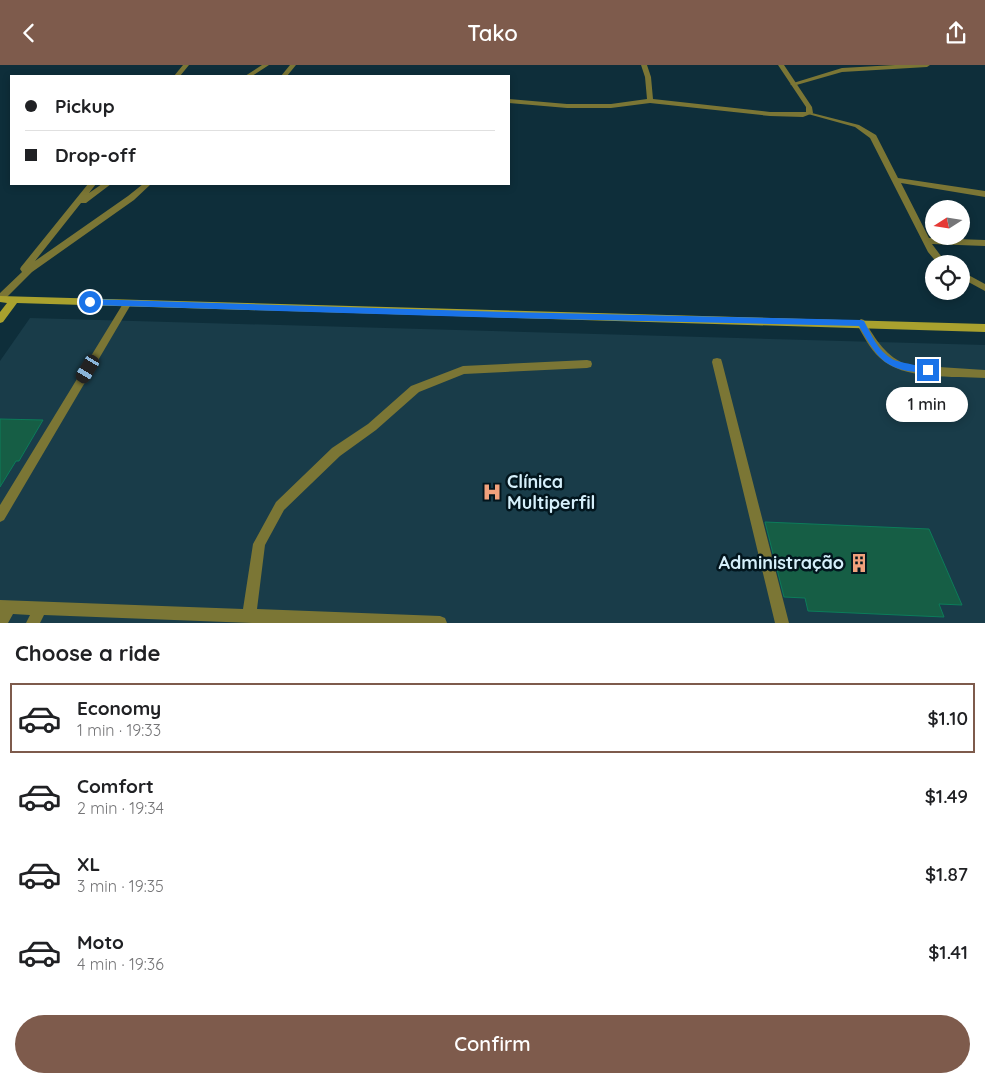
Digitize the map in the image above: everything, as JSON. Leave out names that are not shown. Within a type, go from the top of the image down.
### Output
[{"type":"street","points":[[178,75],[186,65]]},
{"type":"street","points":[[250,75],[266,65]]},
{"type":"street","points":[[285,75],[293,65]]},
{"type":"street","points":[[644,65],[648,77],[650,101]]},
{"type":"street","points":[[781,65],[810,107],[810,113]]},
{"type":"street","points":[[794,84],[842,70],[927,65]]},
{"type":"street","points":[[510,101],[576,106],[650,101],[770,114],[802,115],[810,113],[864,129],[873,137],[925,237]]},
{"type":"street","points":[[895,179],[985,193]]},
{"type":"street","points":[[0,299],[91,185]]},
{"type":"street","points":[[64,219],[99,188],[106,185]]},
{"type":"street","points":[[0,299],[29,270],[131,198],[146,185]]},
{"type":"street","points":[[970,242],[985,243]]},
{"type":"street","points":[[970,280],[985,288]]},
{"type":"street","points":[[0,299],[985,328]]},
{"type":"street","points":[[0,319],[15,299]]},
{"type":"street","points":[[0,516],[127,304]]},
{"type":"street","points":[[861,323],[877,350],[888,361],[899,366],[908,369],[985,374]]},
{"type":"street","points":[[717,363],[782,623]]},
{"type":"street","points":[[250,616],[259,544],[280,507],[336,452],[372,427],[414,389],[463,370],[587,365]]},
{"type":"street","points":[[1,623],[5,608],[185,619],[250,616],[440,623]]},
{"type":"street","points":[[33,623],[40,609]]},
{"type":"shaded area","name":"Clínica Multiperfil","points":[[30,318],[985,345],[985,623],[0,623],[0,361]]},
{"type":"building","points":[[0,419],[43,420],[19,461],[16,461],[0,487]]},
{"type":"building","name":"Administração","points":[[765,522],[929,529],[962,605],[939,604],[944,617],[808,611],[805,598],[784,597]]},
{"type":"place","name":"Clínica Multiperfil","points":[[492,492]]},
{"type":"place","name":"Administração","points":[[859,563]]},
{"type":"route","points":[[90,302],[506,315],[861,323],[877,350],[888,361],[908,369],[928,370]]}]
